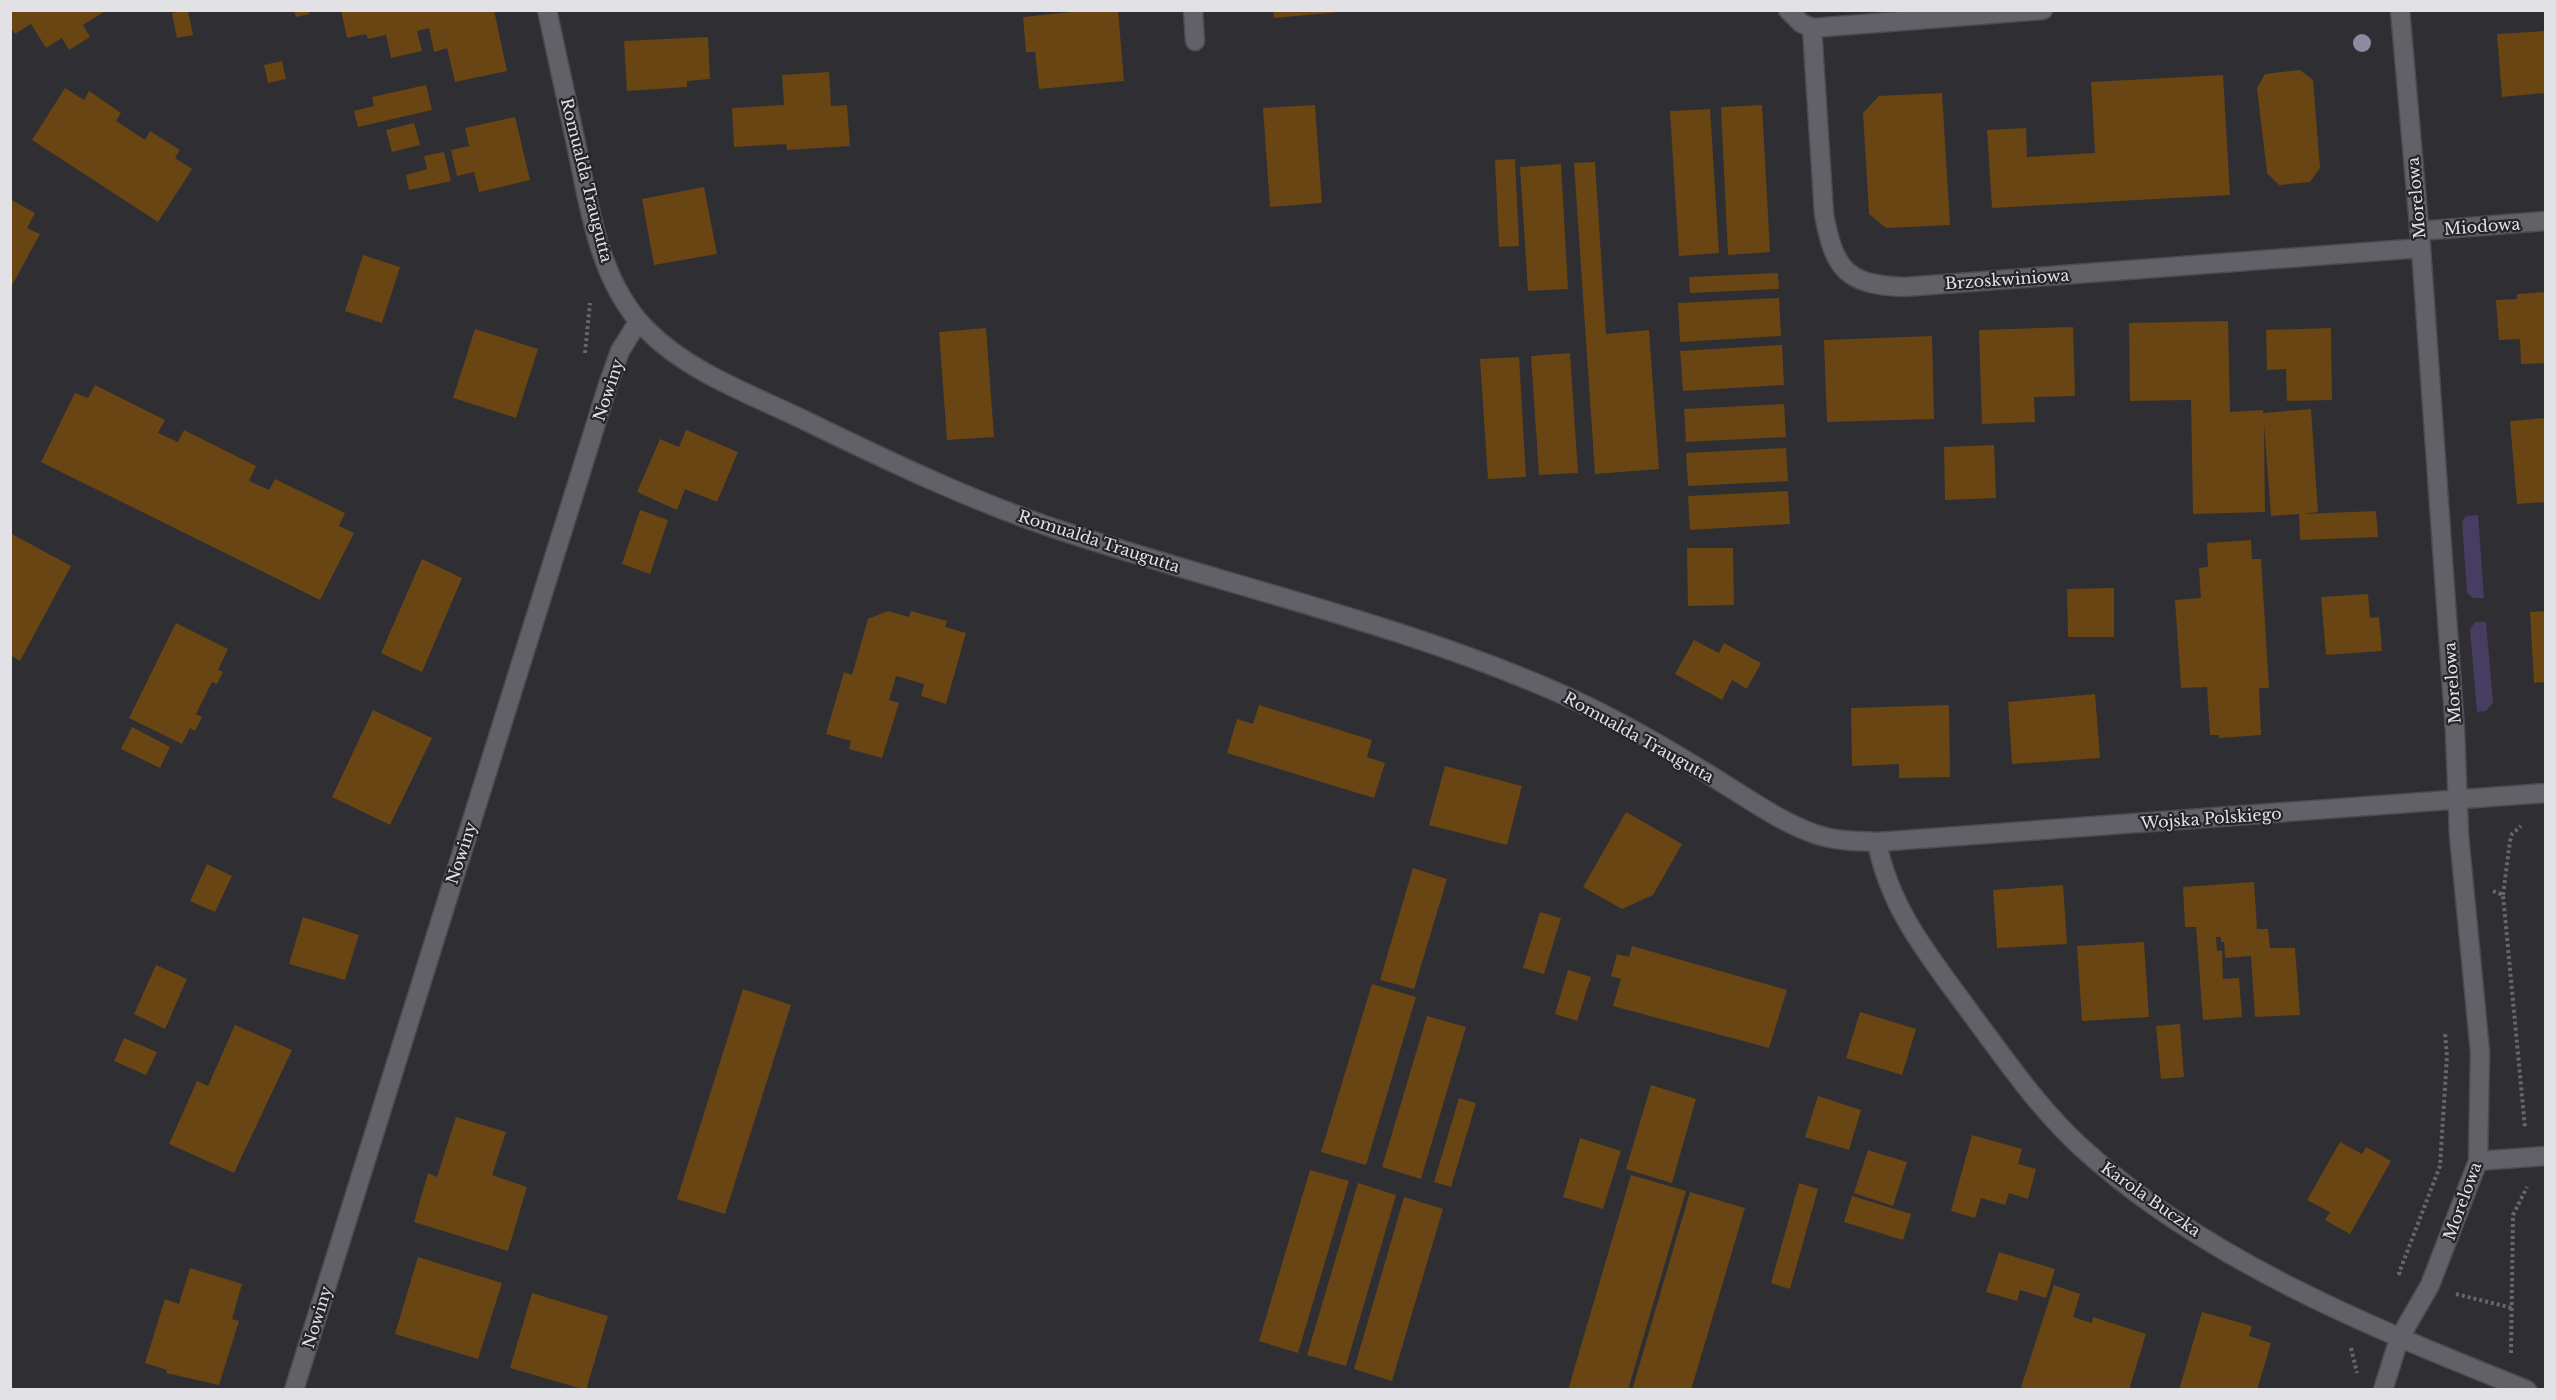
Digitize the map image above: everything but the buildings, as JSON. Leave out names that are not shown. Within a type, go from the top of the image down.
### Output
[{"type":"street","name":"Romualda Traugutta","points":[[547,10],[604,255],[619,295],[638,322],[666,347],[713,376],[851,443],[976,499],[1065,531],[1415,640],[1516,675],[1603,714],[1797,826],[1834,839],[1877,842]]},
{"type":"street","points":[[1193,10],[1195,41]]},
{"type":"street","points":[[1788,10],[1812,28],[2043,10]]},
{"type":"street","name":"Morelowa","points":[[2383,1389],[2399,1339],[2430,1285],[2478,1161],[2480,1052],[2463,876],[2420,240],[2400,10]]},
{"type":"street","name":"Brzoskwiniowa","points":[[1812,28],[1824,214],[1828,236],[1834,258],[1845,272],[1862,282],[1904,287],[2420,240]]},
{"type":"street","name":"Miodowa","points":[[2420,240],[2546,221]]},
{"type":"street","name":"Nowiny","points":[[294,1389],[608,385],[620,351],[638,322]]},
{"type":"street","name":"Wojska Polskiego","points":[[1877,842],[2546,793]]},
{"type":"street","name":"Karola Buczka","points":[[1877,842],[1889,890],[1918,942],[1994,1044],[2050,1113],[2088,1153],[2120,1181],[2216,1245],[2325,1304],[2399,1339],[2527,1389]]},
{"type":"street","points":[[2478,1161],[2546,1156]]},
{"type":"path","points":[[585,356],[590,320],[589,296]]},
{"type":"path","points":[[2525,1129],[2503,896],[2510,841],[2516,830],[2527,824]]},
{"type":"path","points":[[2463,876],[2503,896]]},
{"type":"path","points":[[2399,1273],[2440,1166],[2447,1056],[2445,1021]]},
{"type":"path","points":[[2511,1356],[2513,1215],[2527,1189]]},
{"type":"path","points":[[2458,1294],[2512,1308]]},
{"type":"shaded area","points":[[2478,515],[2484,598],[2473,598],[2467,593],[2462,522],[2466,516]]},
{"type":"shaded area","points":[[2475,622],[2486,622],[2493,703],[2486,711],[2477,712],[2470,629]]}]
